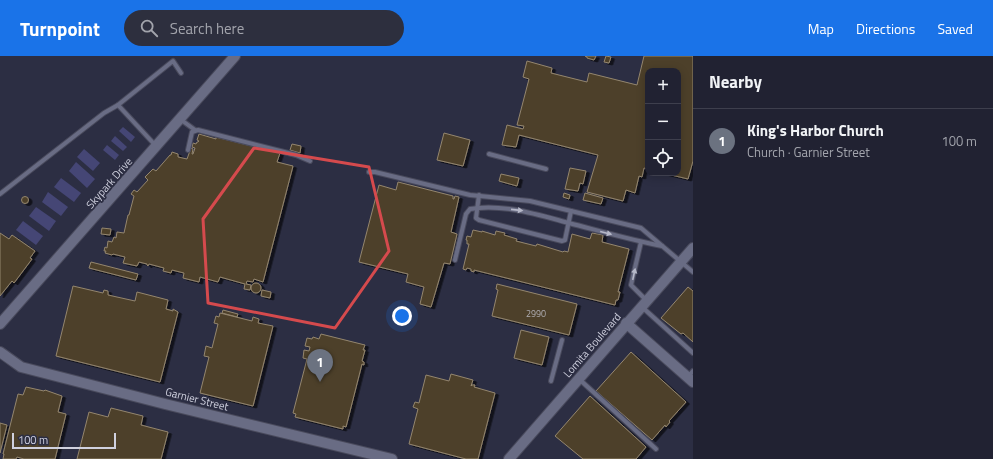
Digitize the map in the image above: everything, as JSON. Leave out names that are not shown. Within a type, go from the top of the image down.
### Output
[{"type":"main road","name":"Skypark Drive","points":[[0,324],[235,56]]},
{"type":"main road","name":"Lomita Boulevard","points":[[509,459],[626,323],[693,248]]},
{"type":"main road","points":[[626,323],[691,377]]},
{"type":"main road","name":"Garnier Street","points":[[0,352],[21,366],[165,404],[392,459]]},
{"type":"lane","points":[[0,194],[172,61],[181,73]]},
{"type":"lane","points":[[118,104],[156,146]]},
{"type":"lane","points":[[180,119],[195,130],[296,154],[310,161]]},
{"type":"lane","points":[[188,150],[192,132],[195,130]]},
{"type":"lane","points":[[490,154],[546,168]]},
{"type":"lane","points":[[369,172],[376,172],[470,195],[530,201],[641,228],[693,272]]},
{"type":"lane","points":[[479,195],[476,218],[479,220],[562,241],[565,240],[571,211]]},
{"type":"lane","points":[[455,260],[466,214],[470,209],[478,208],[521,210],[641,242],[663,246]]},
{"type":"lane","points":[[641,242],[632,285],[644,304],[693,353]]},
{"type":"lane","points":[[551,382],[562,340]]},
{"type":"lane","points":[[578,379],[656,449]]},
{"type":"highlighted area","points":[[254,148],[369,167],[389,251],[335,328],[208,303],[203,219]]},
{"type":"shaded area","points":[[123,127],[135,137],[131,142],[119,131]]},
{"type":"shaded area","points":[[115,136],[127,147],[123,151],[111,141]]},
{"type":"shaded area","points":[[107,145],[119,155],[115,160],[103,150]]},
{"type":"shaded area","points":[[84,149],[100,163],[93,171],[77,157]]},
{"type":"shaded area","points":[[76,162],[95,179],[87,188],[69,171]]},
{"type":"shaded area","points":[[61,178],[81,193],[74,202],[54,187]]},
{"type":"shaded area","points":[[48,192],[68,207],[61,216],[42,202]]},
{"type":"shaded area","points":[[36,207],[56,221],[49,231],[29,216]]},
{"type":"shaded area","points":[[23,221],[43,236],[36,245],[16,230]]},
{"type":"building","points":[[585,56],[596,56],[594,60]]},
{"type":"building","points":[[606,56],[611,57],[609,63],[604,62]]},
{"type":"building","points":[[644,56],[693,56],[693,161],[688,179],[676,176],[681,176],[681,68],[645,68],[645,168],[642,177],[639,176],[635,193],[626,190],[623,201],[587,192],[598,155],[519,135],[516,147],[502,145],[507,125],[523,129],[524,126],[517,125],[529,79],[523,77],[527,61],[552,68],[551,73],[587,82],[589,73],[637,85]]},
{"type":"building","points":[[444,133],[470,140],[463,166],[437,160]]},
{"type":"building","points":[[199,134],[280,153],[277,162],[293,166],[263,282],[254,279],[253,282],[247,281],[246,284],[251,285],[250,290],[244,289],[245,284],[220,277],[218,282],[200,277],[199,282],[183,278],[184,273],[172,270],[171,273],[163,271],[164,268],[149,264],[148,266],[147,264],[139,262],[137,266],[123,263],[125,257],[105,253],[106,251],[104,251],[105,247],[107,248],[108,241],[112,242],[114,237],[116,238],[117,232],[124,233],[134,196],[131,194],[134,190],[137,192],[148,180],[145,177],[153,169],[156,171],[172,152],[178,154],[178,157],[187,159],[191,148],[193,149],[193,154],[195,148],[192,147],[193,143],[196,144],[199,141],[197,140]]},
{"type":"building","points":[[292,144],[301,146],[300,153],[290,150]]},
{"type":"building","points":[[570,168],[586,171],[583,184],[580,183],[578,191],[565,189]]},
{"type":"building","points":[[501,174],[519,178],[517,186],[499,181]]},
{"type":"building","points":[[398,182],[453,196],[453,199],[455,196],[459,197],[451,232],[457,234],[450,264],[444,263],[431,307],[420,304],[424,287],[406,282],[408,274],[359,262],[379,185],[396,190]]},
{"type":"building","points":[[564,193],[570,195],[569,199],[563,197]]},
{"type":"building","points":[[585,193],[603,198],[601,204],[583,200]]},
{"type":"building","points":[[25,197],[28,200],[25,203],[22,200]]},
{"type":"building","points":[[102,228],[111,229],[110,235],[101,234]]},
{"type":"building","points":[[473,230],[495,235],[496,231],[505,233],[504,235],[517,239],[516,241],[536,246],[537,244],[563,252],[568,252],[572,234],[590,239],[592,233],[603,235],[602,242],[629,249],[618,292],[620,292],[618,300],[616,300],[615,305],[474,270],[474,272],[467,268],[466,270],[463,269],[469,244],[467,244],[466,240],[467,236],[471,237]]},
{"type":"building","points":[[0,233],[9,239],[12,235],[35,251],[30,258],[32,259],[14,283],[12,281],[0,296]]},
{"type":"building","points":[[91,262],[138,274],[136,280],[89,268]]},
{"type":"building","points":[[254,283],[258,283],[261,288],[258,293],[254,293],[251,290],[251,286]]},
{"type":"building","points":[[497,284],[577,304],[569,335],[492,316],[498,290],[496,289]]},
{"type":"building","points":[[73,286],[103,293],[104,290],[108,291],[108,295],[135,301],[137,292],[168,300],[166,309],[173,311],[173,309],[178,312],[160,382],[56,356]]},
{"type":"building","points":[[688,287],[693,291],[693,342],[661,318]]},
{"type":"building","points":[[262,290],[271,292],[270,298],[261,296]]},
{"type":"building","points":[[223,310],[238,314],[237,317],[222,313]]},
{"type":"building","points":[[220,313],[252,321],[253,317],[259,319],[258,323],[273,326],[253,406],[200,393],[209,357],[204,356],[206,346],[212,348],[218,324],[214,323],[216,316],[219,317]]},
{"type":"building","points":[[521,330],[549,337],[542,365],[514,358]]},
{"type":"building","points":[[321,334],[365,345],[362,361],[364,362],[364,365],[362,364],[346,427],[343,426],[343,429],[295,417],[296,414],[293,413],[307,359],[303,358],[304,350],[309,351],[310,347],[305,346],[307,338],[312,339],[313,337],[319,339]]},
{"type":"building","points":[[631,352],[686,402],[669,421],[670,422],[666,427],[665,425],[652,440],[596,391]]},
{"type":"building","points":[[451,374],[473,380],[471,386],[475,385],[474,387],[495,393],[478,459],[466,459],[409,444],[418,409],[413,407],[415,402],[419,403],[426,375],[449,381]]},
{"type":"building","points":[[26,387],[45,390],[62,396],[58,412],[66,414],[55,459],[24,459],[17,457],[16,459],[3,459],[18,394],[23,395]]},
{"type":"building","points":[[590,396],[646,447],[636,459],[583,459],[555,436]]},
{"type":"building","points":[[111,408],[143,416],[141,425],[168,432],[161,459],[77,459],[89,412],[108,417]]},
{"type":"building","points":[[0,423],[7,425],[0,453]]},
{"type":"place","name":"King's Harbor Church","points":[[320,382]]}]
